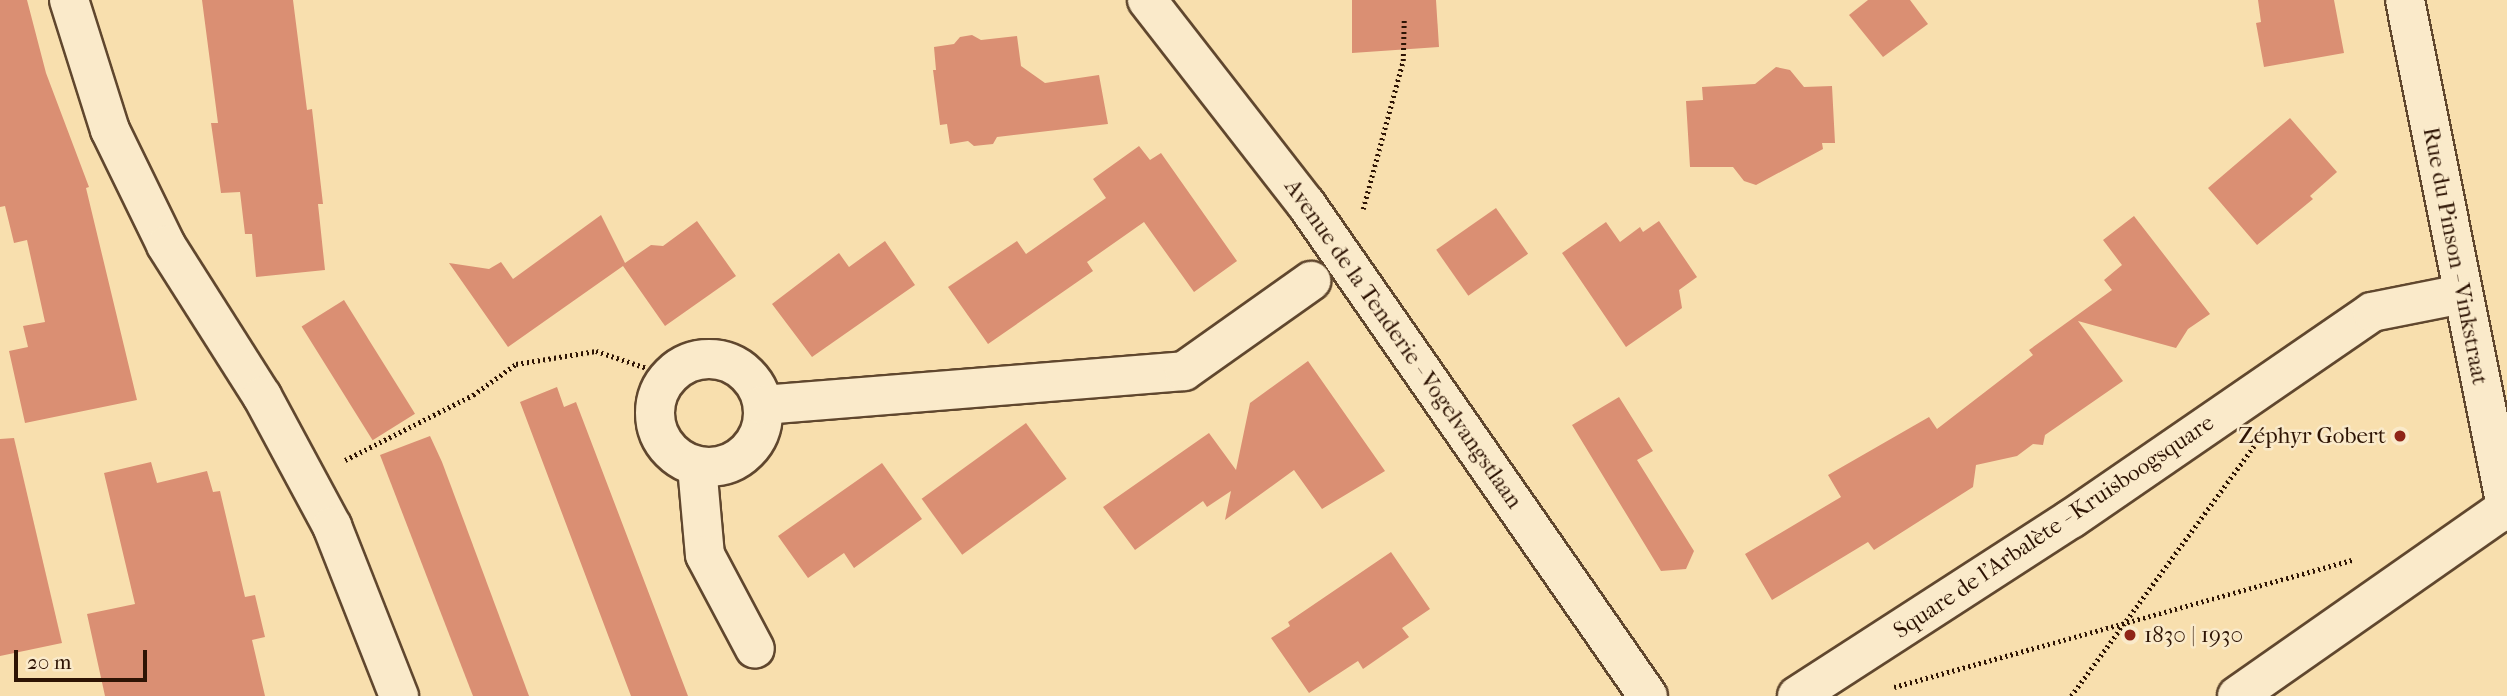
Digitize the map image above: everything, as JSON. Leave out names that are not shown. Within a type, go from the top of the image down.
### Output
[{"type":"street","points":[[69,0],[110,130],[166,245],[262,396],[332,526],[399,696]]},
{"type":"street","name":"Avenue de la Tenderie - Vogelvangstlaan","points":[[1147,0],[1306,204],[1648,696]]},
{"type":"street","name":"Rue du Pinson - Vinkstraat","points":[[2406,0],[2462,295],[2507,509]]},
{"type":"street","points":[[762,405],[1184,371],[1311,281]]},
{"type":"street","name":"Square de l'Arbalète - Kruisboogsquare","points":[[1797,696],[2071,519],[2372,312],[2462,295]]},
{"type":"street","points":[[712,358],[734,364],[752,379],[762,405],[763,422],[754,444],[738,459],[718,466],[697,466],[677,457],[663,441],[656,421],[656,402],[663,384],[676,370],[693,361],[712,358]]},
{"type":"street","points":[[697,466],[705,555],[755,649]]},
{"type":"street","points":[[2237,696],[2507,509]]},
{"type":"path","points":[[1361,213],[1403,61],[1404,20]]},
{"type":"path","points":[[345,460],[473,395],[516,364],[596,351],[646,368]]},
{"type":"path","points":[[2071,696],[2251,454],[2256,442]]},
{"type":"path","points":[[1885,688],[2367,556]]},
{"type":"building","points":[[0,0],[27,0],[46,73],[89,187],[86,188],[137,400],[25,423],[9,351],[28,347],[23,326],[45,322],[27,240],[14,243],[5,206],[0,207]]},
{"type":"building","points":[[202,0],[293,0],[307,110],[312,109],[323,204],[318,204],[325,270],[256,277],[252,234],[245,234],[240,192],[221,193],[211,123],[218,123]]},
{"type":"building","points":[[1352,0],[1436,0],[1439,47],[1352,53]]},
{"type":"building","points":[[1868,0],[1910,0],[1928,24],[1883,57],[1849,15]]},
{"type":"building","points":[[2258,0],[2334,0],[2344,53],[2264,67],[2256,23],[2261,22]]},
{"type":"building","points":[[972,35],[981,40],[1017,36],[1021,66],[1045,83],[1099,75],[1108,124],[997,137],[993,144],[974,146],[968,141],[950,144],[947,124],[940,125],[933,70],[936,70],[934,47],[954,44],[960,37]]},
{"type":"building","points":[[1776,67],[1790,70],[1804,87],[1832,86],[1835,143],[1822,143],[1823,149],[1756,185],[1744,181],[1733,167],[1690,167],[1686,101],[1703,100],[1702,87],[1755,84]]},
{"type":"building","points":[[2290,118],[2337,172],[2310,196],[2313,199],[2257,245],[2208,188]]},
{"type":"building","points":[[1139,146],[1150,160],[1161,153],[1237,261],[1194,292],[1144,222],[1087,262],[1093,271],[988,344],[948,287],[1017,241],[1026,254],[1106,198],[1093,179]]},
{"type":"building","points":[[1496,208],[1528,254],[1468,296],[1436,250]]},
{"type":"building","points":[[601,215],[625,263],[651,245],[663,246],[697,221],[736,276],[665,326],[623,266],[508,347],[449,263],[489,269],[501,262],[513,279]]},
{"type":"building","points":[[2134,216],[2210,314],[2188,329],[2176,348],[2078,321],[2123,381],[2045,435],[2043,445],[2033,444],[2017,456],[1976,465],[1973,487],[1874,550],[1868,542],[1772,600],[1745,554],[1841,497],[1828,475],[1929,417],[1937,429],[2033,355],[2029,350],[2112,290],[2104,280],[2122,265],[2103,240]]},
{"type":"building","points":[[1659,221],[1697,277],[1679,290],[1682,308],[1626,347],[1562,253],[1606,222],[1620,242],[1640,227],[1643,232]]},
{"type":"building","points":[[885,241],[915,285],[812,357],[772,304],[839,253],[849,267]]},
{"type":"building","points":[[344,300],[415,414],[373,440],[302,326]]},
{"type":"building","points":[[1308,361],[1385,471],[1322,509],[1294,470],[1225,520],[1231,491],[1207,507],[1203,501],[1135,550],[1103,507],[1209,433],[1236,470],[1250,403]]},
{"type":"building","points":[[557,387],[564,407],[576,402],[688,696],[631,696],[520,402]]},
{"type":"building","points":[[1619,397],[1653,451],[1637,460],[1694,551],[1686,569],[1661,571],[1572,425]]},
{"type":"building","points":[[1026,423],[1067,479],[962,555],[922,499]]},
{"type":"building","points":[[430,436],[529,696],[473,696],[380,455]]},
{"type":"building","points":[[14,438],[62,643],[0,656],[0,439]]},
{"type":"building","points":[[151,462],[157,483],[207,471],[213,492],[220,491],[245,597],[255,595],[265,637],[252,640],[265,696],[105,696],[87,614],[135,604],[104,473]]},
{"type":"building","points":[[882,463],[922,519],[854,568],[844,553],[808,578],[778,536]]},
{"type":"building","points":[[1391,552],[1430,609],[1402,628],[1409,637],[1363,669],[1358,661],[1309,693],[1271,638],[1290,626],[1288,622]]},
{"type":"place","name":"Zéphyr Gobert","points":[[2400,436]]},
{"type":"place","name":"1830 | 1930","points":[[2130,635]]}]
